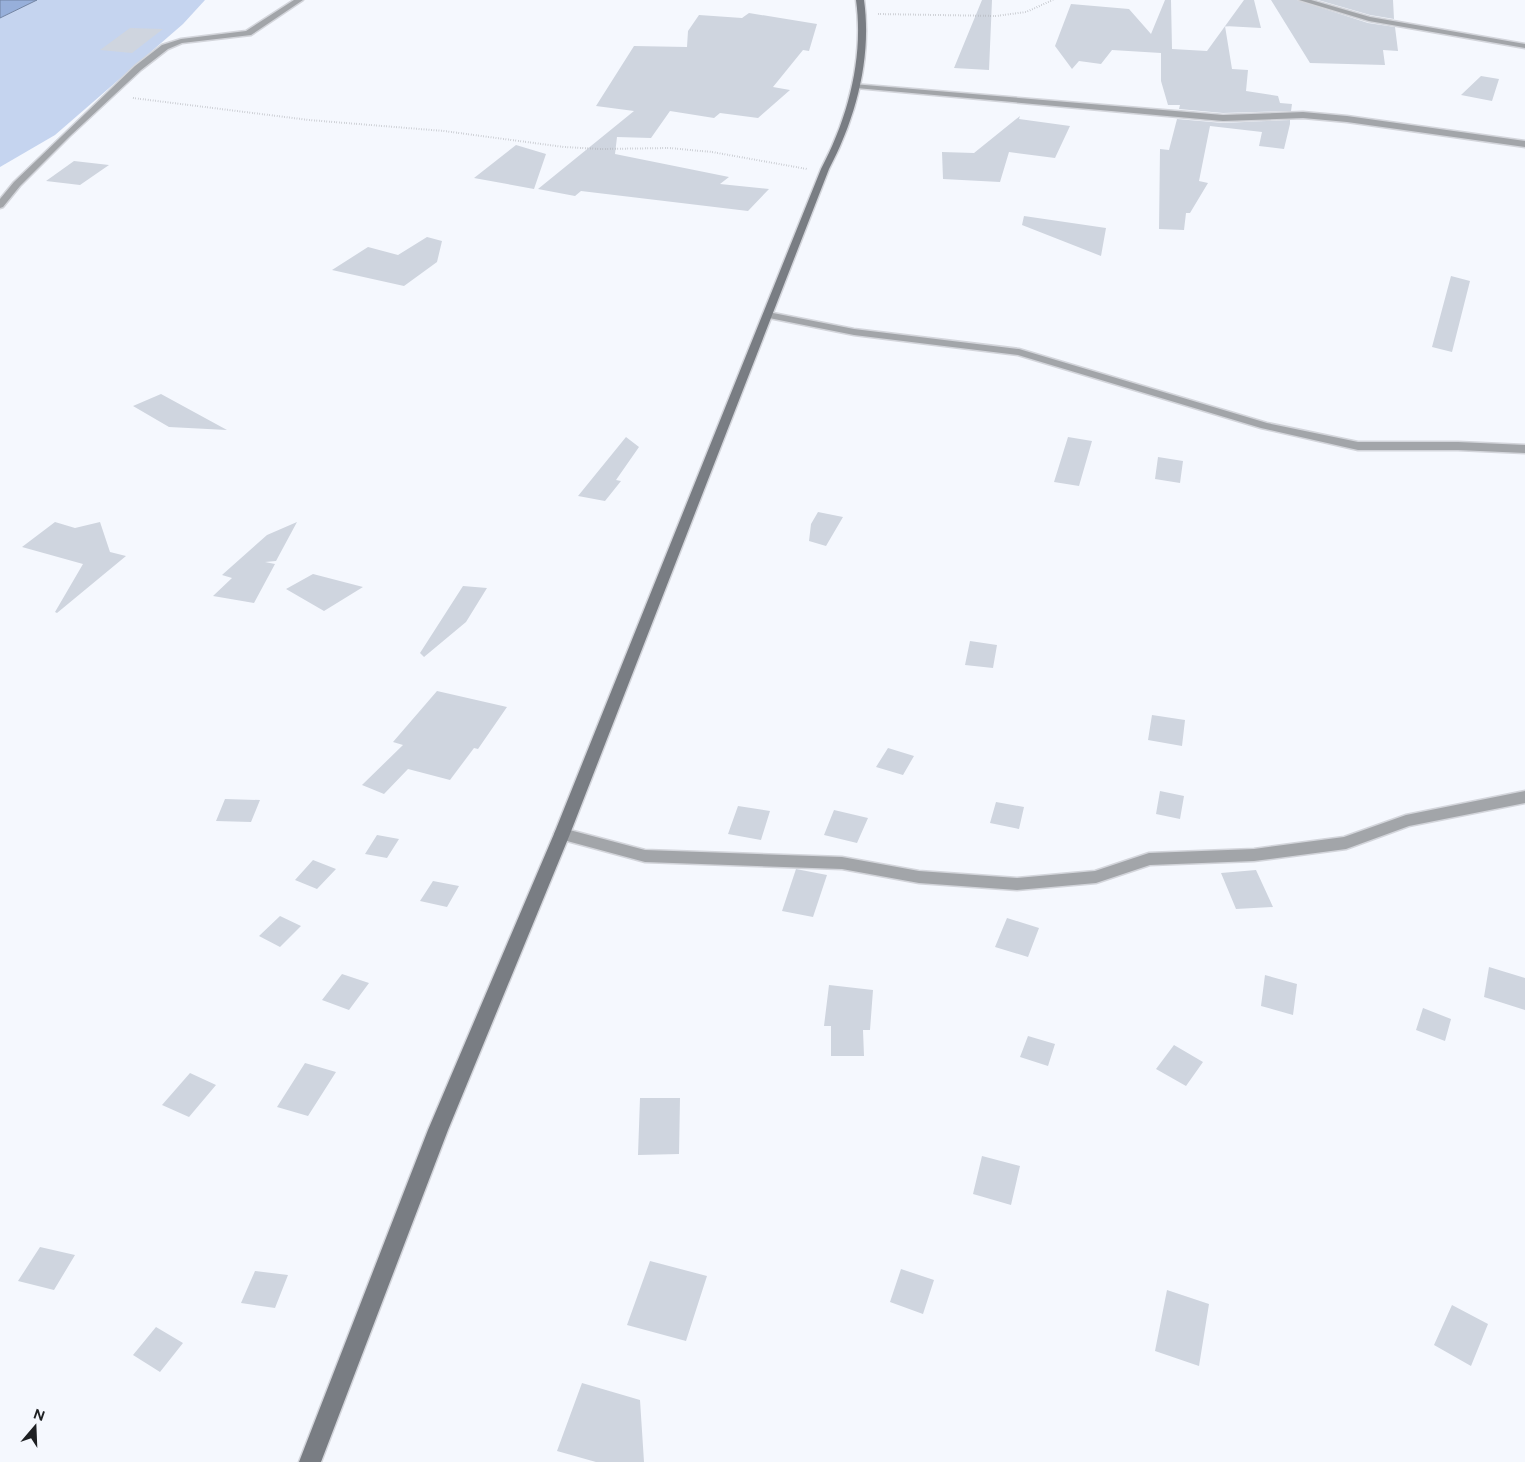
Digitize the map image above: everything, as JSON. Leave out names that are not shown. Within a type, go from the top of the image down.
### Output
[{"type":"main road","points":[[310,1462],[438,1130],[562,834],[825,169],[840,141],[856,86],[862,50],[861,7]]},
{"type":"street","points":[[0,206],[18,184],[61,140],[138,68],[165,47],[181,41],[248,33],[299,0]]},
{"type":"street","points":[[1303,0],[1369,19],[1525,46]]},
{"type":"street","points":[[856,86],[1235,119],[1312,116],[1525,144]]},
{"type":"street","points":[[768,316],[854,332],[1020,352],[1265,426],[1358,446],[1458,446],[1525,449]]},
{"type":"street","points":[[562,834],[645,856],[842,863],[919,878],[1017,884],[1096,877],[1149,860],[1254,855],[1346,843],[1406,821],[1525,797]]},
{"type":"path","points":[[861,7],[996,16],[1026,12],[1053,0]]},
{"type":"path","points":[[110,95],[309,120],[444,131],[564,147],[600,150],[669,148],[712,152],[800,168],[825,169]]},
{"type":"shaded area","points":[[0,0],[37,0],[0,18]]},
{"type":"shaded area","points":[[37,0],[205,0],[183,24],[55,135],[0,167],[0,18]]},
{"type":"building","points":[[982,0],[992,0],[989,70],[954,68]]},
{"type":"building","points":[[1165,0],[1171,0],[1172,49],[1207,51],[1225,26],[1232,69],[1248,70],[1246,91],[1278,96],[1280,103],[1292,104],[1291,111],[1223,113],[1179,109],[1180,105],[1168,105],[1161,81],[1161,53],[1112,50],[1101,64],[1079,61],[1072,69],[1055,46],[1071,4],[1129,9],[1151,34]]},
{"type":"building","points":[[1244,0],[1254,0],[1261,28],[1225,26]]},
{"type":"building","points":[[1271,0],[1297,0],[1368,23],[1395,27],[1398,51],[1383,50],[1385,65],[1310,63]]},
{"type":"building","points":[[1318,0],[1393,0],[1394,19],[1370,15]]},
{"type":"building","points":[[749,13],[817,24],[809,51],[803,50],[773,87],[790,90],[758,118],[720,113],[714,118],[670,111],[651,138],[617,137],[615,154],[729,177],[720,184],[769,189],[748,211],[581,191],[575,196],[538,189],[634,111],[596,106],[634,46],[687,47],[688,31],[699,15],[742,18]]},
{"type":"building","points":[[130,28],[163,29],[132,53],[100,50]]},
{"type":"building","points":[[1481,76],[1499,79],[1492,101],[1461,95]]},
{"type":"building","points":[[1020,116],[1019,119],[1070,126],[1055,158],[1009,152],[1000,182],[943,179],[942,152],[974,153]]},
{"type":"building","points":[[1177,119],[1223,123],[1290,120],[1290,124],[1284,149],[1259,146],[1262,132],[1210,126],[1199,181],[1208,183],[1190,213],[1186,213],[1184,230],[1159,229],[1160,149],[1169,150]]},
{"type":"building","points":[[516,145],[546,154],[534,189],[474,178]]},
{"type":"building","points":[[74,161],[109,165],[80,185],[46,181]]},
{"type":"building","points":[[1024,216],[1106,228],[1101,256],[1022,225]]},
{"type":"building","points":[[427,237],[442,241],[437,262],[404,286],[332,270],[368,247],[398,255]]},
{"type":"building","points":[[1451,276],[1470,281],[1452,352],[1432,347]]},
{"type":"building","points":[[161,394],[227,430],[169,427],[133,406]]},
{"type":"building","points":[[626,437],[639,447],[616,480],[621,481],[605,501],[578,496]]},
{"type":"building","points":[[1068,437],[1092,441],[1079,486],[1054,482]]},
{"type":"building","points":[[1158,457],[1183,461],[1180,483],[1155,479]]},
{"type":"building","points":[[818,512],[843,517],[826,546],[809,541],[811,524]]},
{"type":"building","points":[[55,522],[75,528],[100,522],[110,552],[126,556],[57,613],[55,612],[83,564],[22,547]]},
{"type":"building","points":[[297,522],[276,561],[265,562],[275,564],[254,603],[213,596],[232,578],[222,575],[267,535]]},
{"type":"building","points":[[313,574],[363,587],[324,611],[286,589]]},
{"type":"building","points":[[463,586],[487,588],[466,622],[424,657],[420,653]]},
{"type":"building","points":[[970,641],[997,645],[993,668],[965,665]]},
{"type":"building","points":[[437,691],[507,707],[478,749],[474,748],[450,780],[408,769],[384,794],[362,785],[403,745],[393,742]]},
{"type":"building","points":[[1152,715],[1185,720],[1182,746],[1148,740]]},
{"type":"building","points":[[888,748],[914,756],[903,775],[876,767]]},
{"type":"building","points":[[1160,791],[1184,796],[1180,819],[1156,814]]},
{"type":"building","points":[[225,799],[260,800],[251,822],[216,821]]},
{"type":"building","points":[[996,802],[1024,807],[1019,829],[990,823]]},
{"type":"building","points":[[738,806],[770,811],[761,840],[728,834]]},
{"type":"building","points":[[834,810],[868,818],[857,843],[824,835]]},
{"type":"building","points":[[377,835],[399,839],[387,858],[365,854]]},
{"type":"building","points":[[313,860],[336,869],[317,889],[295,880]]},
{"type":"building","points":[[796,869],[827,875],[813,917],[782,911]]},
{"type":"building","points":[[1256,870],[1273,907],[1236,909],[1221,873]]},
{"type":"building","points":[[433,881],[459,886],[447,907],[420,901]]},
{"type":"building","points":[[280,916],[301,926],[280,947],[259,936]]},
{"type":"building","points":[[1007,918],[1039,928],[1028,957],[995,947]]},
{"type":"building","points":[[1489,967],[1525,978],[1525,1010],[1484,997]]},
{"type":"building","points":[[342,974],[369,983],[349,1010],[322,1000]]},
{"type":"building","points":[[1265,975],[1297,984],[1293,1015],[1261,1006]]},
{"type":"building","points":[[829,985],[873,990],[870,1030],[863,1030],[864,1056],[831,1056],[831,1026],[824,1026]]},
{"type":"building","points":[[1423,1008],[1451,1019],[1445,1041],[1416,1030]]},
{"type":"building","points":[[1028,1036],[1055,1044],[1048,1066],[1020,1057]]},
{"type":"building","points":[[1174,1045],[1203,1062],[1186,1086],[1156,1069]]},
{"type":"building","points":[[305,1063],[336,1072],[308,1116],[277,1107]]},
{"type":"building","points":[[190,1073],[216,1085],[189,1117],[162,1105]]},
{"type":"building","points":[[640,1098],[680,1098],[679,1154],[638,1155]]},
{"type":"building","points":[[982,1156],[1020,1166],[1011,1205],[973,1194]]},
{"type":"building","points":[[40,1247],[75,1255],[54,1290],[18,1281]]},
{"type":"building","points":[[650,1261],[707,1276],[686,1341],[627,1325]]},
{"type":"building","points":[[901,1269],[934,1280],[923,1314],[890,1302]]},
{"type":"building","points":[[255,1271],[288,1275],[275,1308],[241,1303]]},
{"type":"building","points":[[1167,1290],[1209,1304],[1199,1366],[1155,1351]]},
{"type":"building","points":[[1452,1305],[1488,1324],[1471,1366],[1434,1345]]},
{"type":"building","points":[[156,1327],[183,1343],[160,1372],[133,1355]]},
{"type":"building","points":[[582,1383],[640,1400],[644,1462],[596,1462],[557,1451]]}]
